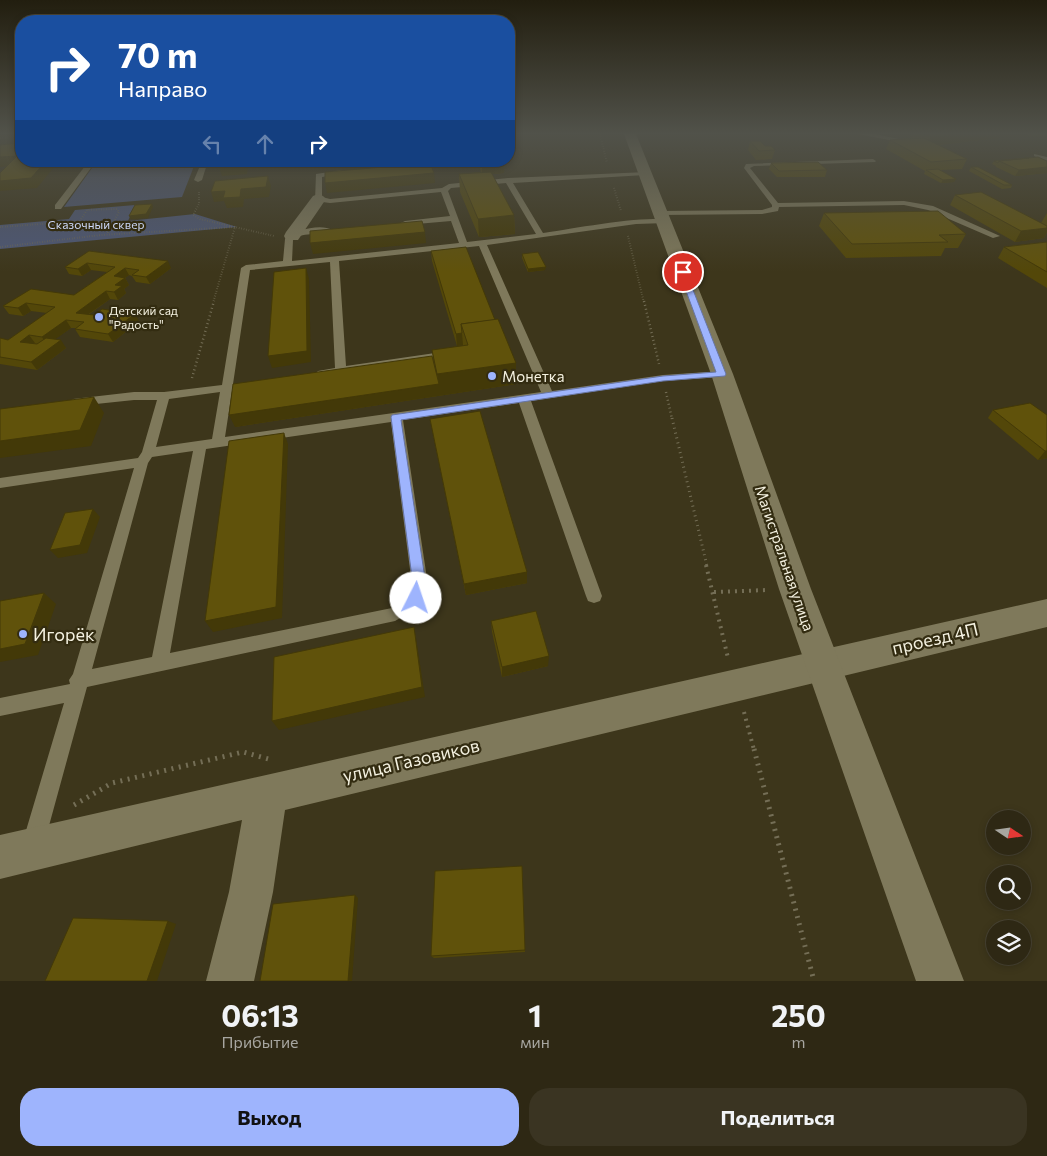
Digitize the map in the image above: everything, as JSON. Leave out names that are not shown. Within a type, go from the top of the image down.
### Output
[{"type":"main road","name":"Магистральная улица","points":[[648,180],[722,374],[795,589],[940,981]]},
{"type":"main road","points":[[291,238],[318,199]]},
{"type":"main road","name":"проезд 4П","points":[[823,664],[1047,613]]},
{"type":"main road","name":"улица Газовиков","points":[[24,840],[727,667],[823,664]]},
{"type":"main road","points":[[230,981],[252,892],[274,778]]},
{"type":"lane","points":[[58,207],[79,180]]},
{"type":"lane","points":[[318,180],[318,199],[330,201],[444,190],[449,186],[450,180]]},
{"type":"lane","points":[[512,180],[508,180],[542,236]]},
{"type":"lane","points":[[756,180],[776,205]]},
{"type":"lane","points":[[444,190],[464,245]]},
{"type":"lane","points":[[776,205],[891,202],[911,204],[930,208],[996,236]]},
{"type":"lane","points":[[218,443],[246,268],[542,236],[662,217],[762,212],[775,209],[776,205]]},
{"type":"lane","points":[[397,224],[454,218]]},
{"type":"lane","points":[[287,264],[291,238],[303,232],[341,229]]},
{"type":"lane","points":[[482,243],[548,395]]},
{"type":"lane","points":[[334,259],[341,369]]},
{"type":"lane","points":[[314,374],[442,355]]},
{"type":"lane","points":[[0,483],[145,458],[218,443],[663,378],[722,374]]},
{"type":"lane","points":[[65,404],[134,396],[164,396],[243,386]]},
{"type":"lane","points":[[24,840],[76,686],[164,396]]},
{"type":"lane","points":[[524,399],[594,596]]},
{"type":"lane","points":[[0,707],[159,664],[395,614],[408,607],[416,598],[420,585],[396,417]]},
{"type":"lane","points":[[159,664],[200,446]]},
{"type":"path","points":[[198,180],[199,204],[193,215],[200,219],[291,238]]},
{"type":"path","points":[[612,180],[625,224],[663,378],[727,667],[814,981]]},
{"type":"path","points":[[0,227],[80,221],[87,210],[117,209],[119,212],[107,235]]},
{"type":"path","points":[[0,246],[107,235],[235,227]]},
{"type":"path","points":[[191,381],[235,227]]},
{"type":"path","points":[[24,840],[68,808],[112,783],[243,752],[274,778]]},
{"type":"green space","points":[[84,180],[189,180],[182,197],[64,207]]},
{"type":"green space","name":"Сказочный сквер","points":[[135,205],[128,221],[195,214],[237,227],[0,249],[0,225],[69,219],[75,210]]},
{"type":"building","points":[[267,180],[266,187],[241,189],[240,197],[223,198],[225,191],[211,192],[215,181]]},
{"type":"building","points":[[325,180],[360,180],[325,183]]},
{"type":"building","points":[[461,180],[495,180],[514,215],[478,219]]},
{"type":"building","points":[[994,180],[1002,180],[1012,185],[1004,185]]},
{"type":"building","points":[[981,192],[1047,226],[1047,228],[1021,231],[955,195]]},
{"type":"building","points":[[152,204],[146,214],[129,216],[135,205]]},
{"type":"building","points":[[938,211],[966,234],[939,235],[948,242],[852,244],[824,213]]},
{"type":"building","points":[[422,221],[425,232],[310,243],[310,231]]},
{"type":"building","points":[[1047,242],[1047,272],[1004,247]]},
{"type":"building","points":[[466,247],[495,320],[461,324],[462,333],[456,334],[431,251]]},
{"type":"building","points":[[89,251],[168,261],[146,277],[132,275],[139,270],[125,268],[114,276],[125,278],[115,285],[122,286],[114,292],[106,291],[76,313],[94,315],[102,309],[135,314],[108,334],[75,329],[84,322],[66,320],[42,337],[29,335],[20,342],[37,344],[46,338],[61,340],[31,362],[0,357],[0,338],[8,340],[55,307],[26,303],[18,308],[3,306],[31,289],[74,295],[115,267],[87,263],[78,269],[65,267]]},
{"type":"building","points":[[538,252],[546,267],[528,269],[522,254]]},
{"type":"building","points":[[306,268],[307,351],[268,356],[274,272]]},
{"type":"building","points":[[498,319],[516,363],[437,374],[432,350],[468,345],[461,324]]},
{"type":"building","points":[[432,356],[439,384],[229,415],[233,384]]},
{"type":"building","points":[[94,397],[80,430],[0,441],[0,409]]},
{"type":"building","points":[[1030,403],[1047,415],[1047,451],[993,410]]},
{"type":"building","points":[[480,411],[527,572],[464,584],[430,419]]},
{"type":"building","points":[[284,433],[276,607],[205,621],[229,441]]},
{"type":"building","points":[[93,509],[80,545],[50,550],[65,513]]},
{"type":"building","points":[[44,593],[25,644],[0,649],[0,601]]},
{"type":"building","points":[[536,611],[549,656],[502,667],[491,621]]},
{"type":"building","points":[[414,627],[422,687],[272,721],[274,657]]},
{"type":"building","points":[[522,866],[525,950],[431,956],[435,871]]},
{"type":"building","points":[[355,895],[348,981],[260,981],[273,904]]},
{"type":"building","points":[[73,918],[168,921],[147,981],[45,981]]},
{"type":"place","name":"Детский сад \"Радость\"","points":[[99,317]]},
{"type":"place","name":"Монетка","points":[[492,376]]},
{"type":"place","name":"Игорёк","points":[[23,634]]},
{"type":"route","points":[[416,598],[420,585],[396,417],[663,378],[722,374],[683,272]]}]
